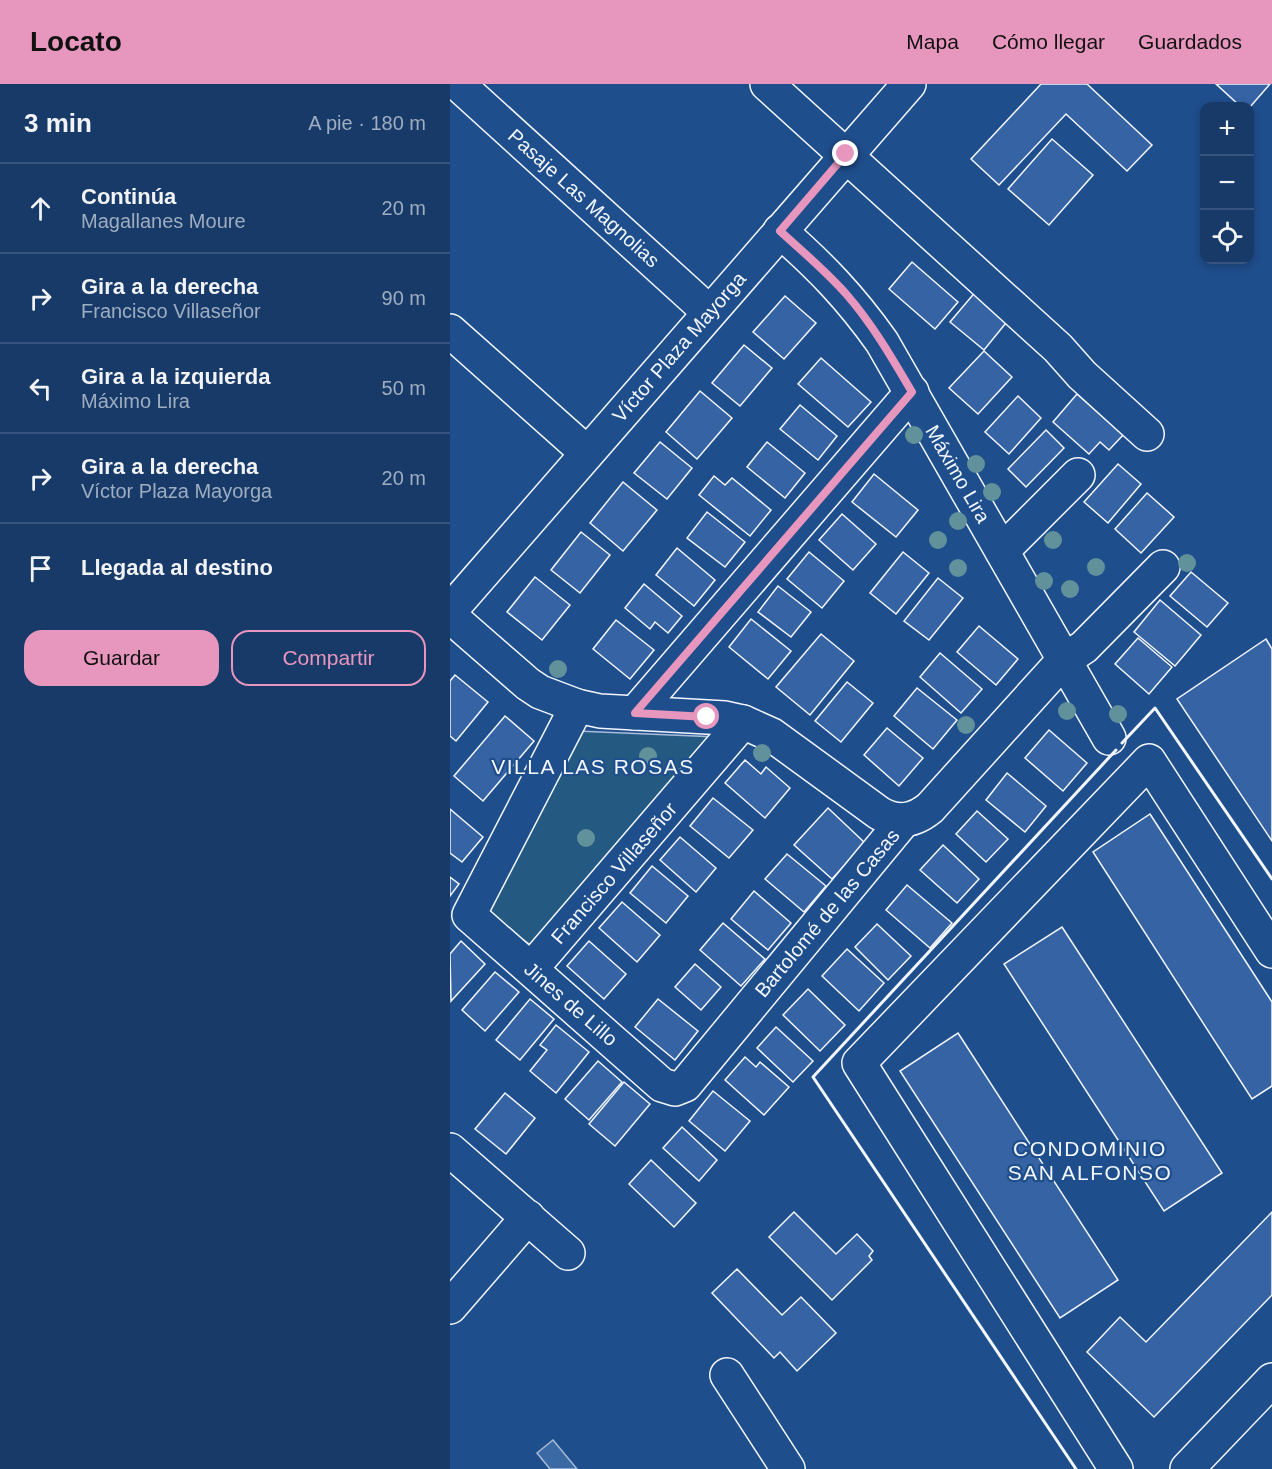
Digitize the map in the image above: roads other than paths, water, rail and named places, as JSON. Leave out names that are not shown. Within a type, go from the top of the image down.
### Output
[{"type":"street","name":"Pasaje Las Magnolias","points":[[458,84],[709,312]]},
{"type":"street","points":[[767,84],[1058,348],[1082,375],[1147,434]]},
{"type":"street","name":"Víctor Plaza Mayorga","points":[[450,611],[909,84]]},
{"type":"street","name":"Máximo Lira","points":[[780,231],[847,295],[882,342],[1108,738]]},
{"type":"street","points":[[450,331],[587,453]]},
{"type":"street","points":[[635,713],[912,392]]},
{"type":"street","points":[[1002,551],[1078,475]]},
{"type":"street","name":"Bartolomé de las Casas","points":[[675,1089],[685,1085],[904,820],[922,814],[930,808],[1063,661],[1084,647],[1163,567]]},
{"type":"street","points":[[450,616],[540,692],[577,706],[600,711],[725,718],[743,722],[772,735],[879,813],[896,820],[904,820]]},
{"type":"street","name":"Jines de Lillo","points":[[577,706],[469,915],[662,1085],[675,1089]]},
{"type":"street","name":"Francisco Villaseñor","points":[[531,969],[743,722]]},
{"type":"street","points":[[1116,1469],[859,1063],[1149,761],[1272,951]]},
{"type":"street","points":[[450,1150],[568,1252]]},
{"type":"street","points":[[450,1307],[528,1218]]},
{"type":"street","points":[[727,1375],[788,1469]]},
{"type":"street","points":[[1187,1469],[1272,1380]]},
{"type":"district","name":"VILLA LAS ROSAS","points":[[593,766]]},
{"type":"district","name":"CONDOMINIO SAN ALFONSO","points":[[1090,1160]]}]
